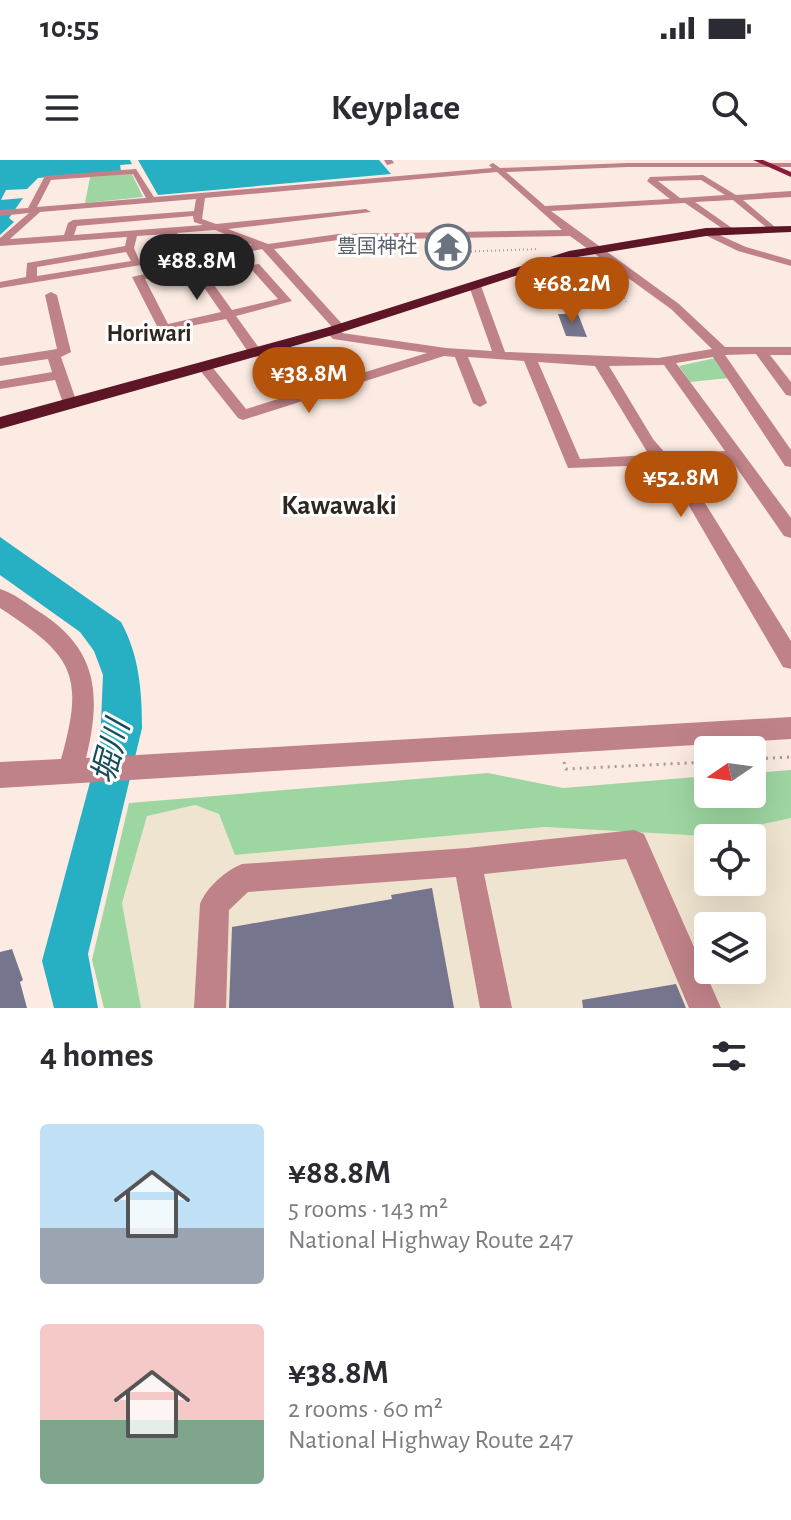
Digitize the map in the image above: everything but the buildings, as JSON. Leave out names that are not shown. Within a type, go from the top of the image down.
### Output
[{"type":"highway","points":[[0,423],[335,329],[554,259],[706,232],[785,230]]},
{"type":"main road","points":[[757,160],[789,171]]},
{"type":"street","points":[[487,160],[573,233],[703,329],[791,462]]},
{"type":"street","points":[[525,164],[574,160],[604,176]]},
{"type":"street","points":[[666,160],[691,173]]},
{"type":"street","points":[[0,213],[498,170],[769,165]]},
{"type":"street","points":[[31,210],[48,178],[136,171],[151,199]]},
{"type":"street","points":[[401,177],[407,183],[419,186],[604,176],[789,171]]},
{"type":"street","points":[[729,230],[650,179],[703,177],[785,230]]},
{"type":"street","points":[[338,183],[347,186],[386,236]]},
{"type":"street","points":[[543,209],[791,194]]},
{"type":"street","points":[[201,195],[197,220],[264,247],[338,336],[453,352],[600,362],[668,361],[759,349],[791,351]]},
{"type":"street","points":[[31,210],[36,212],[0,243],[218,227],[361,205]]},
{"type":"street","points":[[68,238],[73,223],[199,213]]},
{"type":"street","points":[[171,231],[255,352]]},
{"type":"street","points":[[706,232],[742,249],[791,263]]},
{"type":"street","points":[[195,267],[255,266],[286,301],[164,329],[138,277],[195,267],[264,247],[327,238],[573,233]]},
{"type":"street","points":[[0,285],[137,263],[129,248],[133,234]]},
{"type":"street","points":[[32,281],[31,265],[129,248]]},
{"type":"street","points":[[475,286],[500,355]]},
{"type":"street","points":[[0,362],[64,352],[51,295]]},
{"type":"street","points":[[759,349],[791,392]]},
{"type":"street","points":[[204,366],[243,415],[453,352]]},
{"type":"street","points":[[453,352],[480,403]]},
{"type":"street","points":[[53,354],[70,403]]},
{"type":"street","points":[[529,357],[574,464],[736,456]]},
{"type":"street","points":[[668,361],[791,531]]},
{"type":"street","points":[[600,362],[646,441],[692,496],[789,652]]},
{"type":"street","points":[[0,385],[58,375]]},
{"type":"street","points":[[0,597],[60,638],[72,652],[78,666],[83,697],[78,746],[70,770]]},
{"type":"street","points":[[0,775],[791,728]]},
{"type":"street","points":[[210,1008],[215,904],[242,878],[467,862],[634,844],[705,1008]]},
{"type":"street","points":[[467,862],[496,1008]]},
{"type":"path","points":[[455,252],[539,249]]},
{"type":"path","points":[[615,280],[626,302]]},
{"type":"path","points":[[562,754],[566,769],[694,763]]},
{"type":"path","points":[[766,758],[791,757]]},
{"type":"shaded area","points":[[195,805],[219,814],[236,855],[545,827],[694,835],[694,896],[766,896],[766,824],[763,824],[791,818],[791,1008],[141,1008],[122,903],[147,816]]},
{"type":"green space","points":[[132,174],[143,197],[85,203],[90,177]]},
{"type":"green space","points":[[715,358],[729,378],[690,382],[679,366]]},
{"type":"green space","points":[[791,770],[791,818],[763,824],[694,824],[694,835],[545,827],[235,855],[219,814],[195,805],[147,816],[122,903],[141,1008],[104,1008],[92,960],[129,803],[488,773],[563,788],[694,777],[694,808],[766,808],[766,772]]},
{"type":"water","points":[[0,160],[130,160],[132,164],[120,165],[121,171],[38,178],[27,189],[6,190],[1,200],[23,198],[9,218],[14,222],[0,235]]},
{"type":"water","points":[[138,160],[379,160],[391,174],[158,195]]},
{"type":"water","name":"堀川","points":[[0,537],[121,622],[136,660],[142,728],[88,954],[98,1008],[54,1008],[42,961],[100,745],[103,675],[94,651],[80,632],[0,575]]},
{"type":"place","name":"豊国神社","points":[[448,247]]},
{"type":"district","name":"Horiwari","points":[[149,334]]},
{"type":"district","name":"Kawawaki","points":[[339,506]]}]
